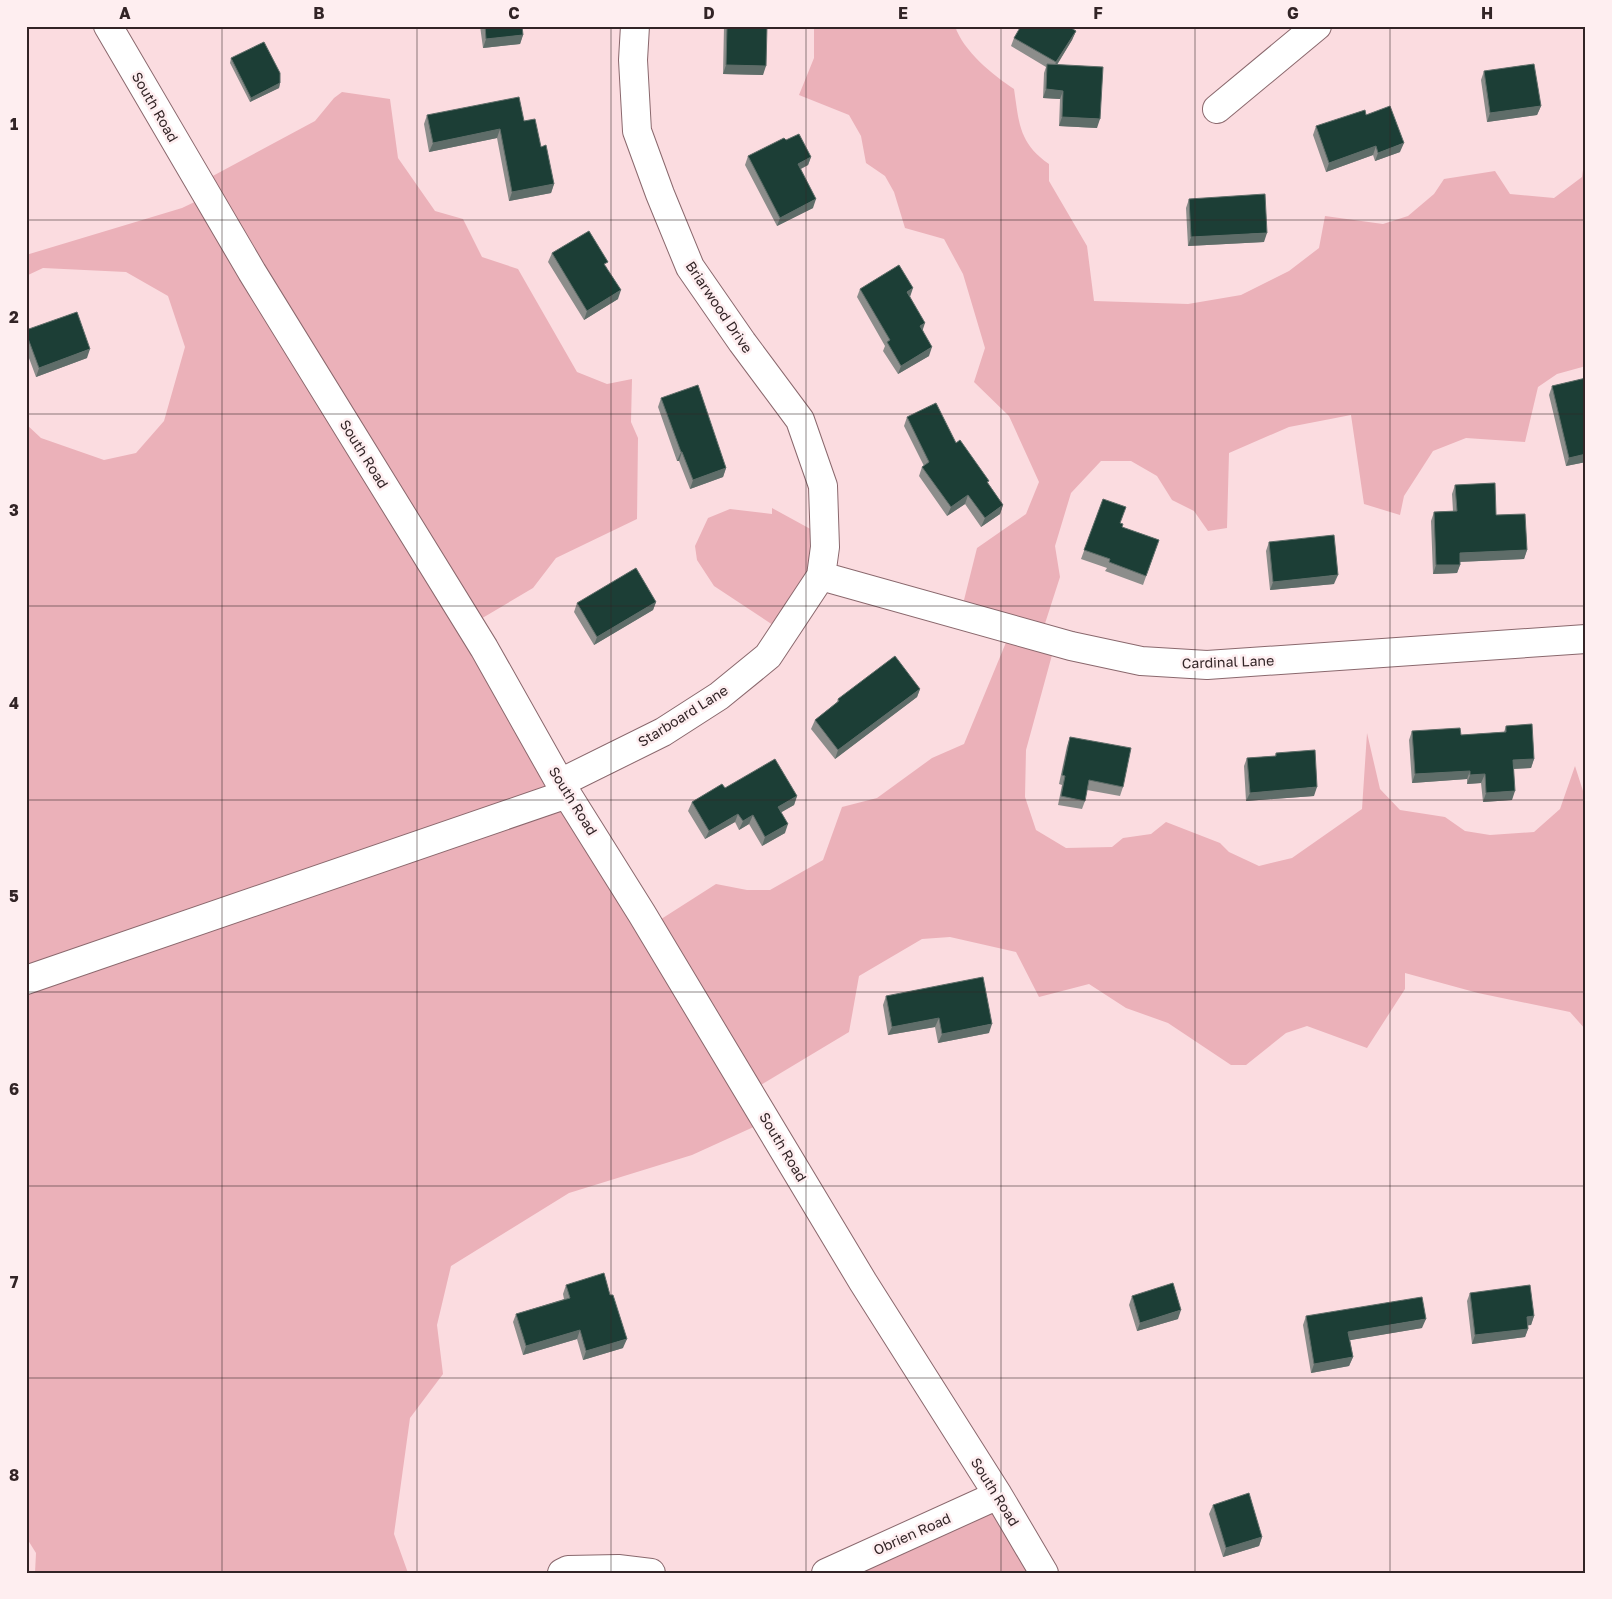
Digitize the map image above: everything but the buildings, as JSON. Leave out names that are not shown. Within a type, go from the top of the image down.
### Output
[{"type":"street","name":"South Road","points":[[108,26],[252,272],[484,648],[564,789],[642,914],[863,1282],[998,1495],[1044,1573]]},
{"type":"street","name":"Briarwood Drive","points":[[635,26],[633,60],[637,131],[690,267],[742,342],[800,420],[823,486],[825,547],[820,576]]},
{"type":"street","points":[[1217,109],[1317,26]]},
{"type":"street","name":"Starboard Lane","points":[[26,980],[564,789],[663,732],[719,696],[768,656],[820,576]]},
{"type":"street","name":"Cardinal Lane","points":[[820,576],[1071,646],[1141,662],[1207,665],[1586,639]]},
{"type":"street","name":"Obrien Road","points":[[826,1573],[998,1495]]},
{"type":"street","points":[[562,1573],[568,1570],[618,1569],[651,1573]]},
{"type":"shaded area","points":[[814,26],[955,26],[965,44],[980,62],[1014,89],[1019,122],[1026,140],[1039,156],[1049,164],[1049,181],[1087,246],[1094,301],[1188,304],[1241,295],[1289,271],[1319,248],[1325,216],[1383,224],[1408,216],[1434,194],[1444,179],[1495,171],[1510,194],[1554,198],[1582,177],[1586,148],[1586,366],[1557,374],[1538,387],[1525,442],[1466,438],[1433,451],[1404,496],[1400,515],[1364,504],[1351,415],[1289,427],[1229,453],[1227,528],[1208,531],[1194,511],[1172,500],[1157,476],[1131,461],[1101,461],[1071,493],[1055,546],[1060,577],[1040,639],[1052,655],[1026,750],[1025,797],[1036,830],[1066,848],[1112,847],[1123,838],[1151,834],[1166,822],[1220,843],[1229,852],[1259,866],[1292,858],[1362,809],[1367,733],[1380,789],[1400,810],[1445,817],[1465,831],[1490,835],[1534,832],[1560,809],[1575,766],[1586,795],[1586,1030],[1570,1012],[1478,993],[1405,973],[1405,989],[1367,1048],[1307,1026],[1286,1033],[1246,1065],[1231,1065],[1168,1023],[1126,1008],[1089,984],[1039,997],[1016,952],[950,937],[922,939],[859,976],[849,1032],[754,1089],[769,1120],[692,1155],[569,1193],[451,1266],[437,1325],[443,1374],[410,1418],[394,1534],[408,1573],[35,1573],[36,1553],[26,1537],[26,424],[41,438],[104,460],[136,453],[164,421],[185,347],[168,296],[126,272],[43,268],[26,276],[26,255],[182,208],[205,197],[209,178],[315,121],[334,98],[342,92],[390,99],[398,158],[435,211],[463,219],[482,257],[518,269],[577,372],[607,384],[632,379],[631,422],[638,438],[637,519],[556,558],[533,588],[479,620],[655,923],[716,884],[747,890],[770,890],[823,860],[842,807],[877,798],[932,758],[964,744],[1007,640],[961,612],[977,548],[1026,514],[1039,482],[1009,416],[974,382],[985,348],[963,274],[944,239],[905,228],[894,192],[885,176],[866,163],[861,136],[849,115],[799,95],[814,58]]},
{"type":"shaded area","points":[[772,508],[825,537],[779,629],[714,586],[697,560],[695,546],[708,518],[730,509],[772,514]]},
{"type":"shaded area","points":[[995,1491],[1049,1573],[841,1573]]}]
